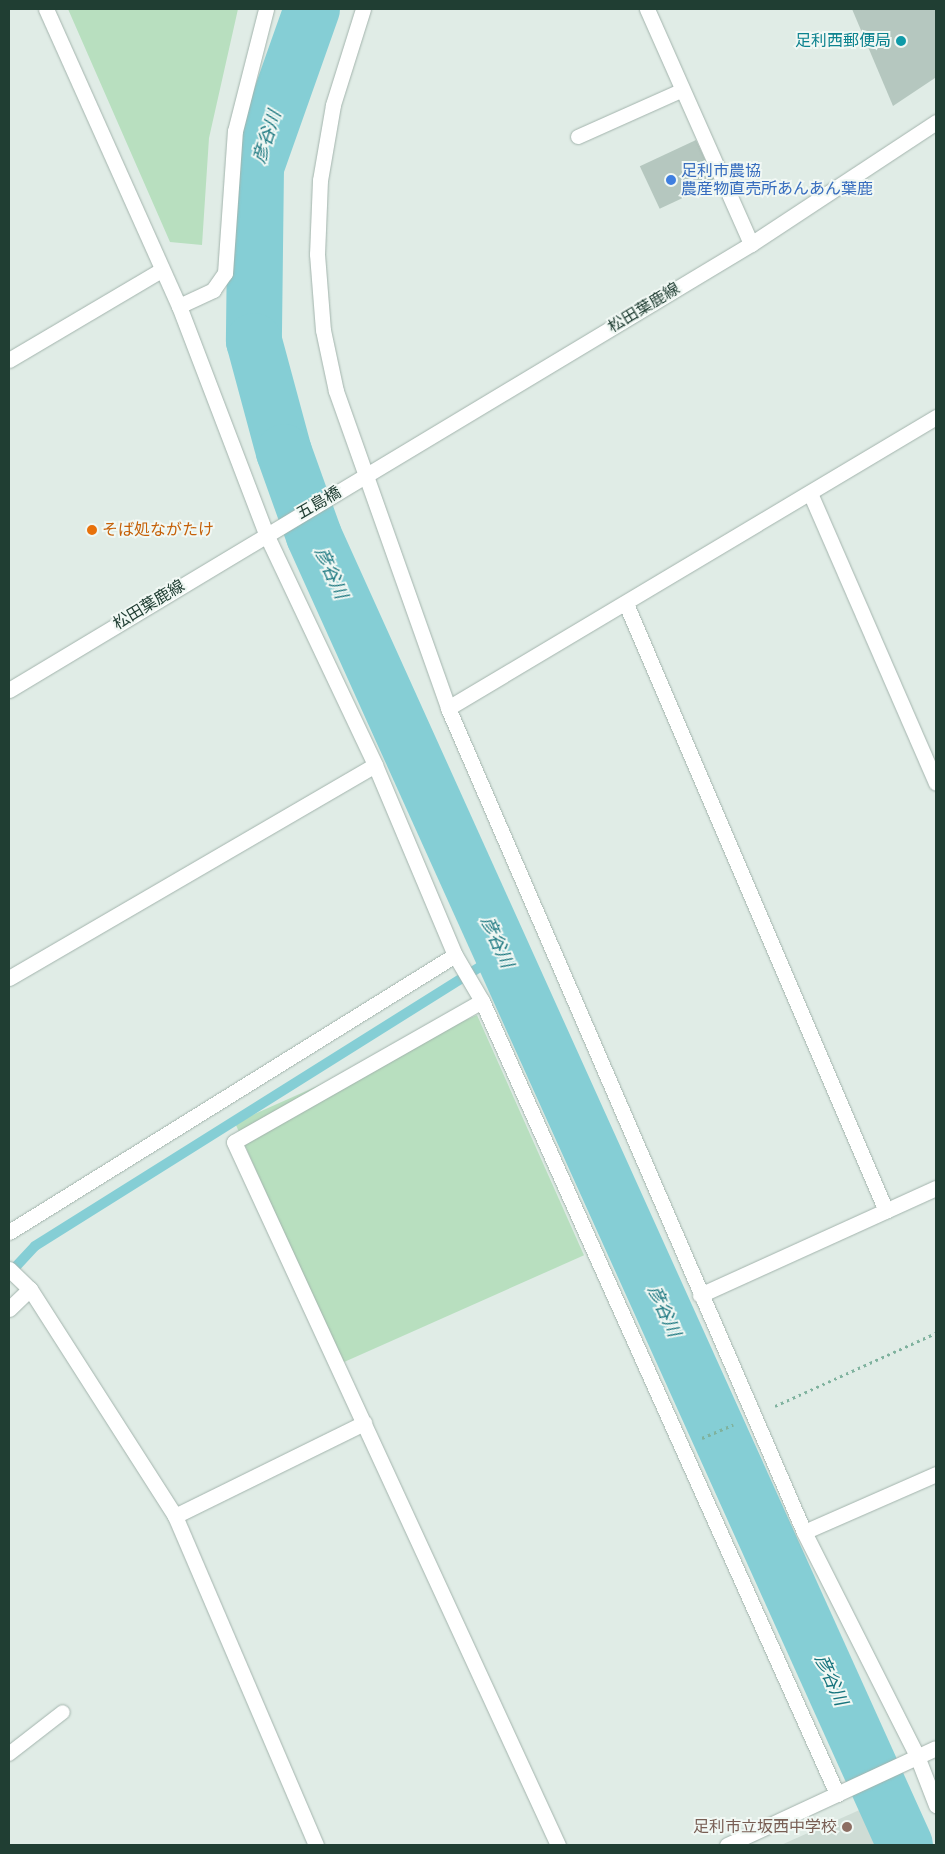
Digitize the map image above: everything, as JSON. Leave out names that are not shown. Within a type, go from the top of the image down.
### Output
[{"type":"street","points":[[46,9],[161,270],[179,306],[266,534],[375,765],[455,955],[482,1001],[837,1794]]},
{"type":"street","points":[[179,306],[213,290],[225,273],[235,131],[266,9]]},
{"type":"street","points":[[363,9],[333,105],[320,180],[317,254],[323,330],[336,392],[448,708],[752,1416],[804,1532],[917,1756],[936,1805]]},
{"type":"street","points":[[647,9],[751,244]]},
{"type":"street","name":"松田葉鹿線","points":[[348,486],[751,244],[936,122]]},
{"type":"street","points":[[9,360],[161,270]]},
{"type":"street","points":[[448,708],[626,604],[936,416]]},
{"type":"street","name":"五島橋","points":[[290,519],[348,486]]},
{"type":"street","points":[[810,493],[936,783]]},
{"type":"street","name":"松田葉鹿線","points":[[9,690],[290,519]]},
{"type":"street","points":[[626,604],[886,1211]]},
{"type":"street","points":[[9,978],[375,765]]},
{"type":"street","points":[[9,1232],[455,955]]},
{"type":"street","points":[[482,1001],[234,1142],[558,1845]]},
{"type":"street","points":[[700,1295],[936,1188]]},
{"type":"street","points":[[9,1269],[30,1288],[175,1516],[316,1845]]},
{"type":"street","points":[[9,1309],[30,1288]]},
{"type":"street","points":[[175,1516],[364,1423]]},
{"type":"street","points":[[804,1532],[936,1474]]},
{"type":"street","points":[[727,1845],[936,1748]]},
{"type":"lane","points":[[578,137],[683,90]]},
{"type":"lane","points":[[9,1754],[63,1712]]},
{"type":"path","points":[[692,1443],[936,1333]]},
{"type":"shaded area","name":"足利市立坂西中学校","points":[[864,1808],[880,1845],[781,1845]]},
{"type":"green space","points":[[68,9],[238,9],[209,138],[202,245],[170,242]]},
{"type":"green space","points":[[477,1015],[584,1255],[342,1363],[235,1123]]},
{"type":"building","name":"足利西郵便局","points":[[852,9],[936,9],[935,78],[893,106]]},
{"type":"building","points":[[696,140],[716,183],[660,209],[640,166]]},
{"type":"waterway","name":"彦谷川","points":[[312,9],[256,167],[254,341],[284,452],[314,536],[905,1845]]},
{"type":"waterway","points":[[9,1274],[35,1246],[502,953]]},
{"type":"place","name":"足利西郵便局","points":[[901,41]]},
{"type":"place","name":"足利市農協 農産物直売所あんあん葉鹿","points":[[671,180]]},
{"type":"place","name":"そば処ながたけ","points":[[92,530]]},
{"type":"place","name":"足利市立坂西中学校","points":[[847,1827]]}]
